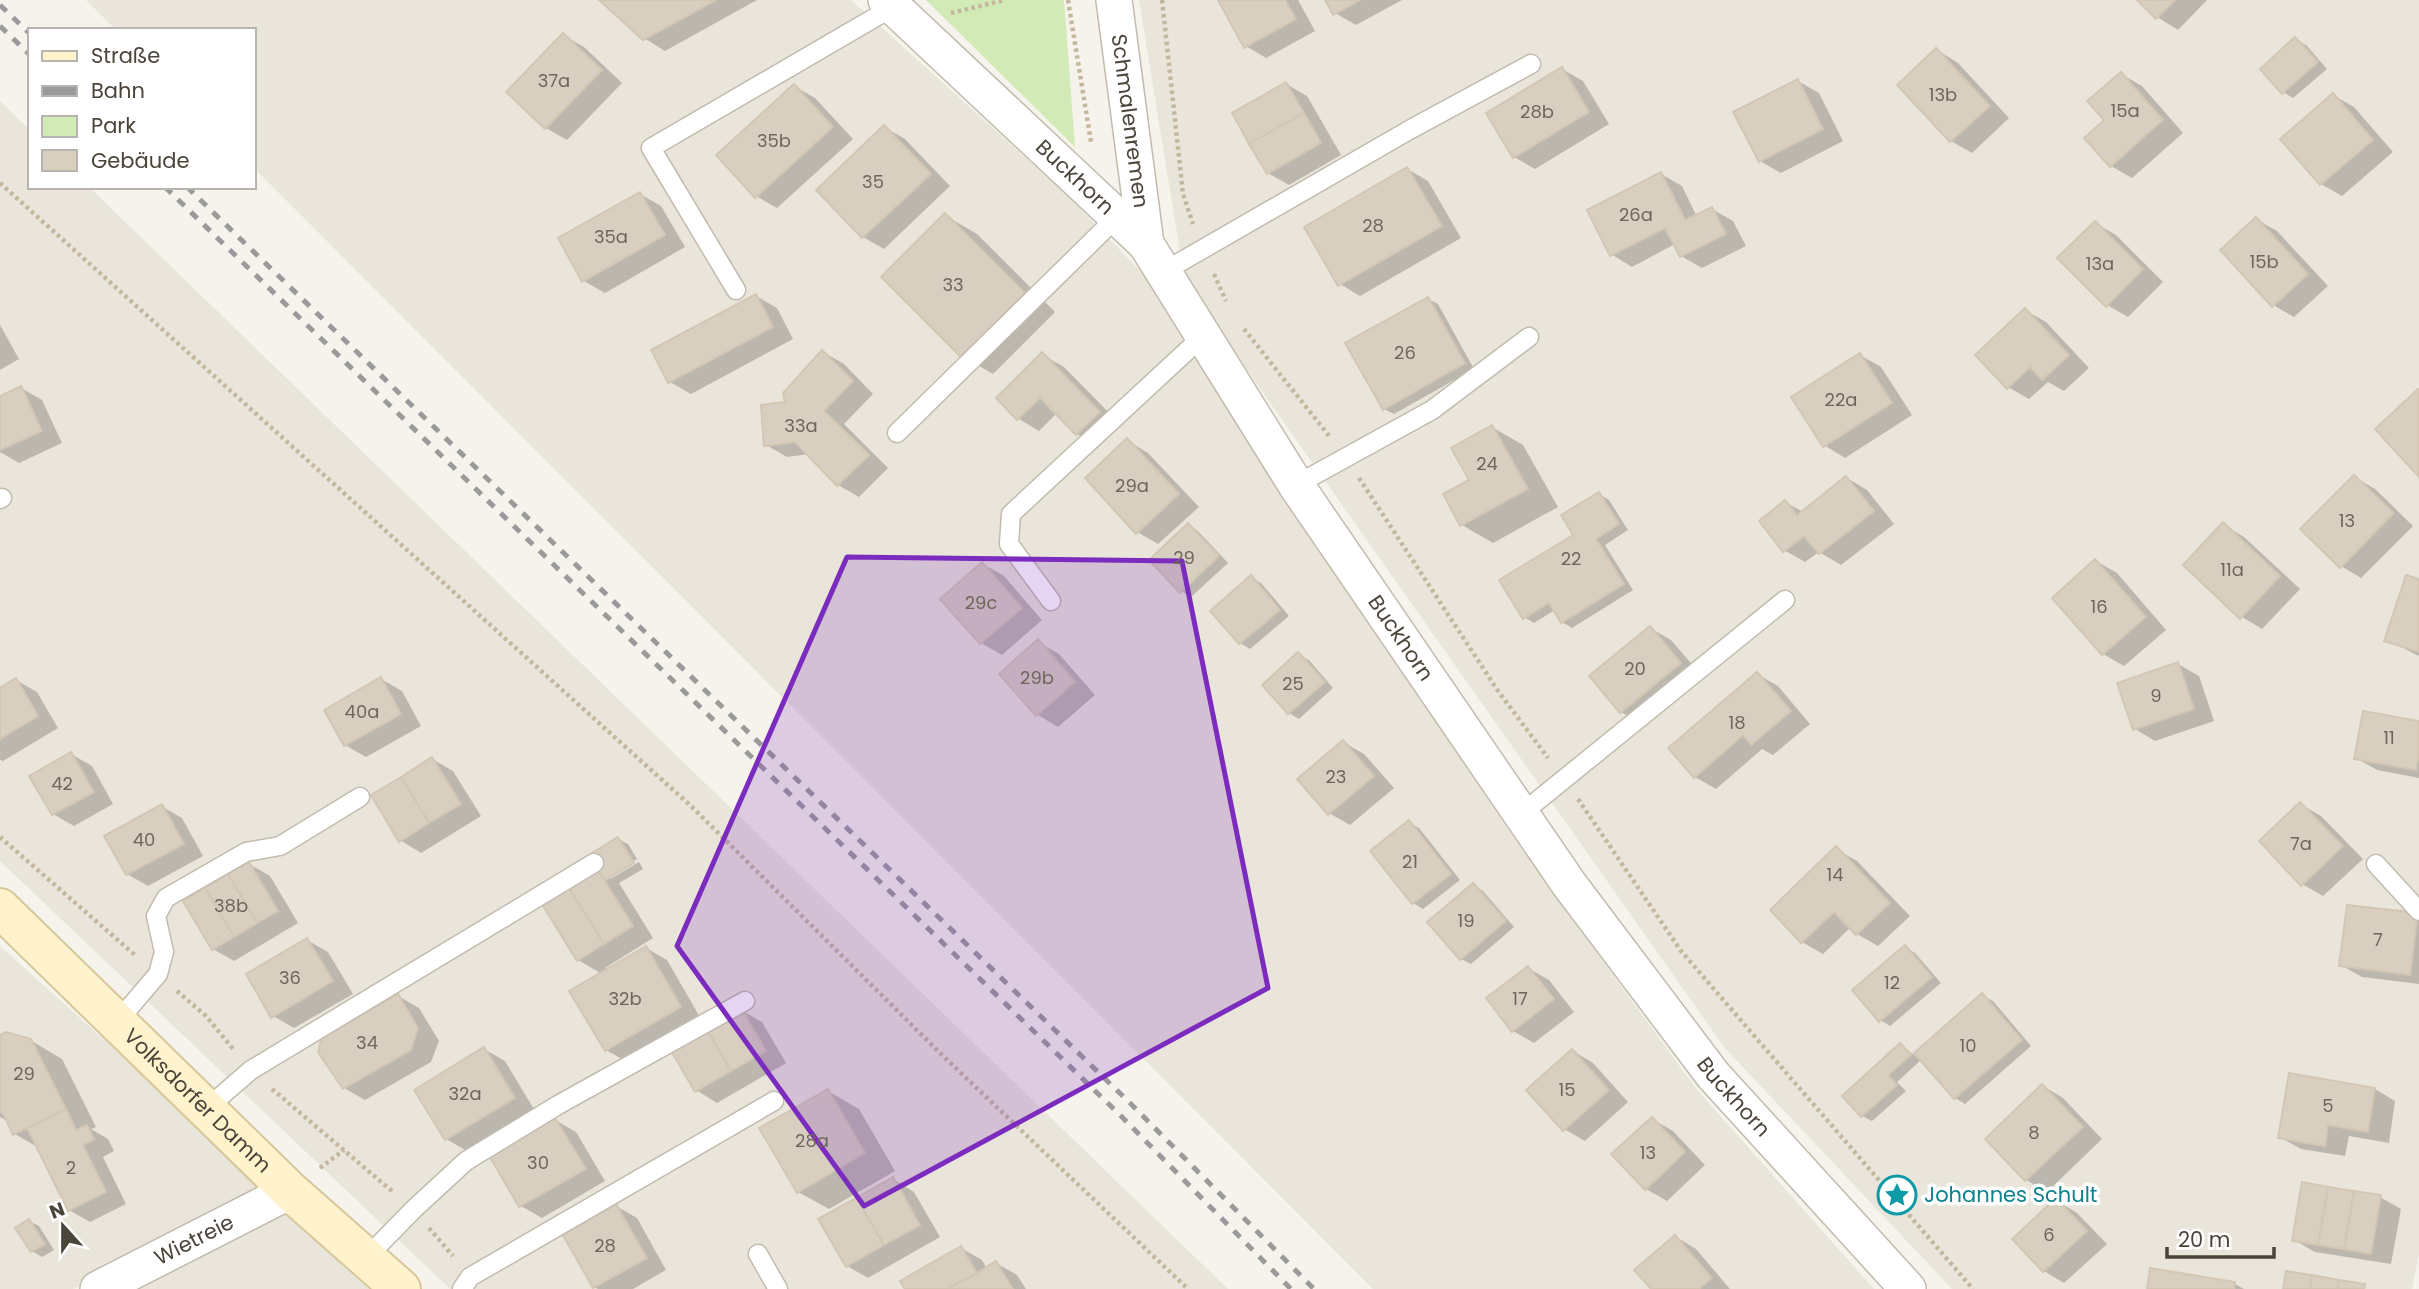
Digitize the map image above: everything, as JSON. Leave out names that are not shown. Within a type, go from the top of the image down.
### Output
[{"type":"main road","name":"Volksdorfer Damm","points":[[0,908],[290,1191],[401,1289]]},
{"type":"street","name":"Schmalenremen","points":[[1114,0],[1155,258]]},
{"type":"street","name":"Buckhorn","points":[[897,10],[1109,209],[1155,258],[1296,485],[1569,884],[1713,1075],[1909,1289]]},
{"type":"street","name":"Wietreie","points":[[98,1289],[290,1191]]},
{"type":"lane","points":[[736,290],[651,148],[897,10]]},
{"type":"lane","points":[[1155,258],[1201,248],[1531,64]]},
{"type":"lane","points":[[897,433],[1109,209]]},
{"type":"lane","points":[[1051,601],[1009,544],[1010,514],[1203,336]]},
{"type":"lane","points":[[1296,485],[1432,410],[1529,337]]},
{"type":"lane","points":[[1521,814],[1785,600]]},
{"type":"lane","points":[[117,1022],[158,974],[164,952],[156,916],[166,898],[246,852],[280,846],[360,797]]},
{"type":"lane","points":[[206,1109],[251,1070],[594,863]]},
{"type":"lane","points":[[2376,864],[2419,911]]},
{"type":"lane","points":[[366,1258],[466,1161],[558,1105],[745,1001]]},
{"type":"lane","points":[[462,1289],[470,1277],[774,1101]]},
{"type":"lane","points":[[758,1254],[778,1289]]},
{"type":"path","points":[[897,10],[1005,0]]},
{"type":"path","points":[[1068,0],[1109,209]]},
{"type":"path","points":[[1162,0],[1183,194],[1201,248],[1228,305]]},
{"type":"path","points":[[0,183],[691,806],[943,1056],[1188,1289]]},
{"type":"path","points":[[1242,328],[1346,457],[1498,691],[1565,779],[1681,951],[1973,1289]]},
{"type":"highlighted area","points":[[847,557],[1182,561],[1268,988],[864,1206],[677,946]]},
{"type":"shaded area","points":[[86,0],[851,0],[1067,195],[1203,336],[1555,896],[1698,1091],[1874,1289],[1373,1289],[256,170],[256,28],[114,28]]},
{"type":"shaded area","points":[[1139,0],[2419,0],[2419,1254],[2412,1289],[1952,1289],[1724,1047],[1185,282]]},
{"type":"shaded area","points":[[0,101],[28,128],[28,189],[91,189],[1228,1289],[450,1289],[0,861]]},
{"type":"shaded area","points":[[0,946],[271,1190],[73,1289],[0,1289]]},
{"type":"shaded area","points":[[284,1211],[369,1289],[127,1289]]},
{"type":"green space","points":[[926,0],[1064,0],[1075,147]]},
{"type":"building","points":[[599,0],[716,0],[643,40]]},
{"type":"building","points":[[1218,0],[1285,0],[1296,19],[1244,48]]},
{"type":"building","points":[[1325,0],[1360,0],[1333,15]]},
{"type":"building","points":[[2137,0],[2175,0],[2156,19]]},
{"type":"building","points":[[563,33],[602,70],[545,129],[506,92]]},
{"type":"building","points":[[2295,37],[2318,62],[2282,94],[2260,69]]},
{"type":"building","points":[[1936,48],[1990,106],[1950,142],[1897,85]]},
{"type":"building","points":[[1562,67],[1589,112],[1513,158],[1486,113]]},
{"type":"building","points":[[2121,72],[2163,120],[2110,167],[2084,138],[2104,120],[2087,101]]},
{"type":"building","points":[[1798,79],[1823,129],[1759,162],[1733,112]]},
{"type":"building","points":[[1286,82],[1304,113],[1249,144],[1232,113]]},
{"type":"building","points":[[794,84],[833,127],[755,198],[716,155]]},
{"type":"building","points":[[2333,93],[2373,140],[2320,185],[2280,139]]},
{"type":"building","points":[[1304,113],[1321,143],[1267,174],[1249,144]]},
{"type":"building","points":[[884,125],[931,174],[862,238],[816,190]]},
{"type":"building","points":[[1407,167],[1442,226],[1338,286],[1304,227]]},
{"type":"building","points":[[1661,172],[1685,220],[1712,207],[1726,234],[1680,257],[1665,228],[1610,256],[1587,210]]},
{"type":"building","points":[[640,192],[665,235],[582,282],[558,238]]},
{"type":"building","points":[[945,213],[1025,293],[961,357],[881,277]]},
{"type":"building","points":[[2256,217],[2308,274],[2272,307],[2220,250]]},
{"type":"building","points":[[2095,221],[2143,269],[2106,307],[2057,258]]},
{"type":"building","points":[[756,294],[773,327],[668,383],[651,350]]},
{"type":"building","points":[[1428,297],[1465,363],[1383,410],[1345,343]]},
{"type":"building","points":[[2025,308],[2069,355],[2042,380],[2030,367],[2007,389],[1975,355]]},
{"type":"building","points":[[822,350],[853,381],[824,411],[869,455],[837,486],[795,442],[764,446],[761,405],[785,402],[783,393]]},
{"type":"building","points":[[1042,352],[1100,412],[1076,435],[1040,398],[1017,420],[996,398]]},
{"type":"building","points":[[1860,353],[1892,403],[1823,447],[1791,397]]},
{"type":"building","points":[[21,386],[42,431],[0,450],[0,396]]},
{"type":"building","points":[[2419,389],[2419,477],[2375,429]]},
{"type":"building","points":[[1492,425],[1528,489],[1460,526],[1443,494],[1469,480],[1451,448]]},
{"type":"building","points":[[1127,438],[1179,494],[1136,534],[1085,478]]},
{"type":"building","points":[[2354,475],[2394,513],[2340,568],[2300,529]]},
{"type":"building","points":[[1846,476],[1874,511],[1819,554],[1804,536],[1783,552],[1759,521],[1785,500],[1797,515]]},
{"type":"building","points":[[1599,492],[1619,524],[1596,539],[1624,584],[1561,623],[1549,603],[1523,619],[1499,580],[1573,535],[1561,515]]},
{"type":"building","points":[[2223,522],[2280,576],[2240,619],[2183,565]]},
{"type":"building","points":[[1188,523],[1219,556],[1180,593],[1149,560]]},
{"type":"building","points":[[2095,559],[2146,617],[2102,655],[2052,598]]},
{"type":"building","points":[[982,562],[1022,608],[980,644],[940,599]]},
{"type":"building","points":[[1251,575],[1280,610],[1239,644],[1210,611]]},
{"type":"building","points":[[2406,575],[2419,579],[2419,652],[2384,641]]},
{"type":"building","points":[[1650,626],[1681,663],[1620,713],[1589,676]]},
{"type":"building","points":[[1038,639],[1075,682],[1036,716],[999,674]]},
{"type":"building","points":[[1298,652],[1325,682],[1288,714],[1262,685]]},
{"type":"building","points":[[2178,662],[2194,709],[2133,730],[2117,683]]},
{"type":"building","points":[[1757,672],[1791,711],[1751,745],[1743,735],[1694,778],[1668,748]]},
{"type":"building","points":[[381,677],[401,714],[344,746],[324,710]]},
{"type":"building","points":[[16,678],[38,716],[0,739],[0,688]]},
{"type":"building","points":[[2363,711],[2419,721],[2416,770],[2354,759]]},
{"type":"building","points":[[1343,740],[1374,776],[1328,815],[1297,779]]},
{"type":"building","points":[[71,752],[94,792],[52,815],[29,776]]},
{"type":"building","points":[[432,757],[461,804],[429,823],[401,777]]},
{"type":"building","points":[[401,777],[429,823],[399,842],[371,795]]},
{"type":"building","points":[[2300,802],[2343,846],[2301,886],[2259,841]]},
{"type":"building","points":[[162,804],[184,844],[126,875],[104,836]]},
{"type":"building","points":[[1409,820],[1451,874],[1412,904],[1370,851]]},
{"type":"building","points":[[618,837],[634,863],[605,880],[589,855]]},
{"type":"building","points":[[1836,846],[1890,903],[1856,935],[1834,912],[1801,943],[1770,910]]},
{"type":"building","points":[[249,862],[278,911],[257,923],[228,874]]},
{"type":"building","points":[[598,870],[633,926],[604,944],[569,888]]},
{"type":"building","points":[[228,874],[257,923],[234,937],[205,888]]},
{"type":"building","points":[[1473,883],[1506,921],[1460,960],[1427,922]]},
{"type":"building","points":[[205,888],[234,937],[212,950],[183,901]]},
{"type":"building","points":[[569,888],[604,944],[577,961],[542,904]]},
{"type":"building","points":[[2347,905],[2418,913],[2410,975],[2339,966]]},
{"type":"building","points":[[307,938],[333,981],[271,1018],[246,974]]},
{"type":"building","points":[[1905,945],[1932,977],[1879,1022],[1852,990]]},
{"type":"building","points":[[646,946],[681,1007],[605,1051],[569,991]]},
{"type":"building","points":[[1528,966],[1554,999],[1512,1032],[1486,998]]},
{"type":"building","points":[[1982,993],[2022,1040],[1954,1099],[1914,1053]]},
{"type":"building","points":[[398,994],[418,1028],[411,1050],[343,1089],[318,1052],[322,1037]]},
{"type":"building","points":[[741,1008],[766,1051],[731,1071],[706,1028]]},
{"type":"building","points":[[706,1028],[731,1071],[695,1092],[670,1049]]},
{"type":"building","points":[[6,1032],[31,1039],[66,1109],[13,1135],[3,1113],[0,1112],[0,1035]]},
{"type":"building","points":[[1900,1043],[1911,1055],[1888,1075],[1897,1085],[1861,1117],[1842,1096]]},
{"type":"building","points":[[484,1047],[515,1098],[445,1140],[414,1090]]},
{"type":"building","points":[[1572,1049],[1609,1090],[1563,1131],[1526,1090]]},
{"type":"building","points":[[2289,1073],[2375,1088],[2368,1132],[2328,1125],[2325,1146],[2278,1138]]},
{"type":"building","points":[[2042,1084],[2083,1127],[2025,1181],[1985,1139]]},
{"type":"building","points":[[828,1089],[865,1153],[797,1193],[759,1128]]},
{"type":"building","points":[[66,1109],[76,1130],[87,1125],[94,1139],[83,1145],[106,1192],[68,1211],[27,1128]]},
{"type":"building","points":[[1652,1117],[1685,1152],[1645,1190],[1611,1154]]},
{"type":"building","points":[[555,1118],[586,1169],[519,1207],[490,1157]]},
{"type":"building","points":[[893,1177],[920,1225],[884,1245],[856,1198]]},
{"type":"building","points":[[2302,1182],[2328,1187],[2318,1245],[2292,1241]]},
{"type":"building","points":[[2328,1187],[2354,1191],[2344,1249],[2318,1245]]},
{"type":"building","points":[[2354,1191],[2381,1195],[2371,1254],[2344,1249]]},
{"type":"building","points":[[856,1198],[884,1245],[846,1267],[818,1219]]},
{"type":"building","points":[[2056,1198],[2087,1231],[2043,1272],[2012,1239]]},
{"type":"building","points":[[616,1204],[647,1258],[593,1288],[563,1235]]},
{"type":"building","points":[[29,1219],[45,1244],[31,1252],[15,1228]]},
{"type":"building","points":[[1675,1235],[1712,1278],[1699,1289],[1651,1289],[1634,1270]]},
{"type":"building","points":[[961,1246],[977,1273],[948,1289],[905,1289],[900,1281]]},
{"type":"building","points":[[996,1261],[1013,1289],[948,1289],[977,1273]]},
{"type":"building","points":[[2150,1268],[2235,1282],[2234,1289],[2147,1289]]},
{"type":"building","points":[[2286,1271],[2312,1275],[2310,1289],[2283,1289]]},
{"type":"building","points":[[2312,1275],[2339,1280],[2337,1289],[2310,1289]]},
{"type":"building","points":[[2339,1280],[2365,1284],[2364,1289],[2337,1289]]},
{"type":"railway","points":[[0,5],[28,32]]},
{"type":"railway","points":[[0,26],[28,53]]},
{"type":"railway","points":[[167,189],[1121,1116],[1291,1289]]},
{"type":"railway","points":[[189,189],[1132,1105],[1314,1289]]},
{"type":"place","name":"Johannes Schult","points":[[1897,1195]]}]
